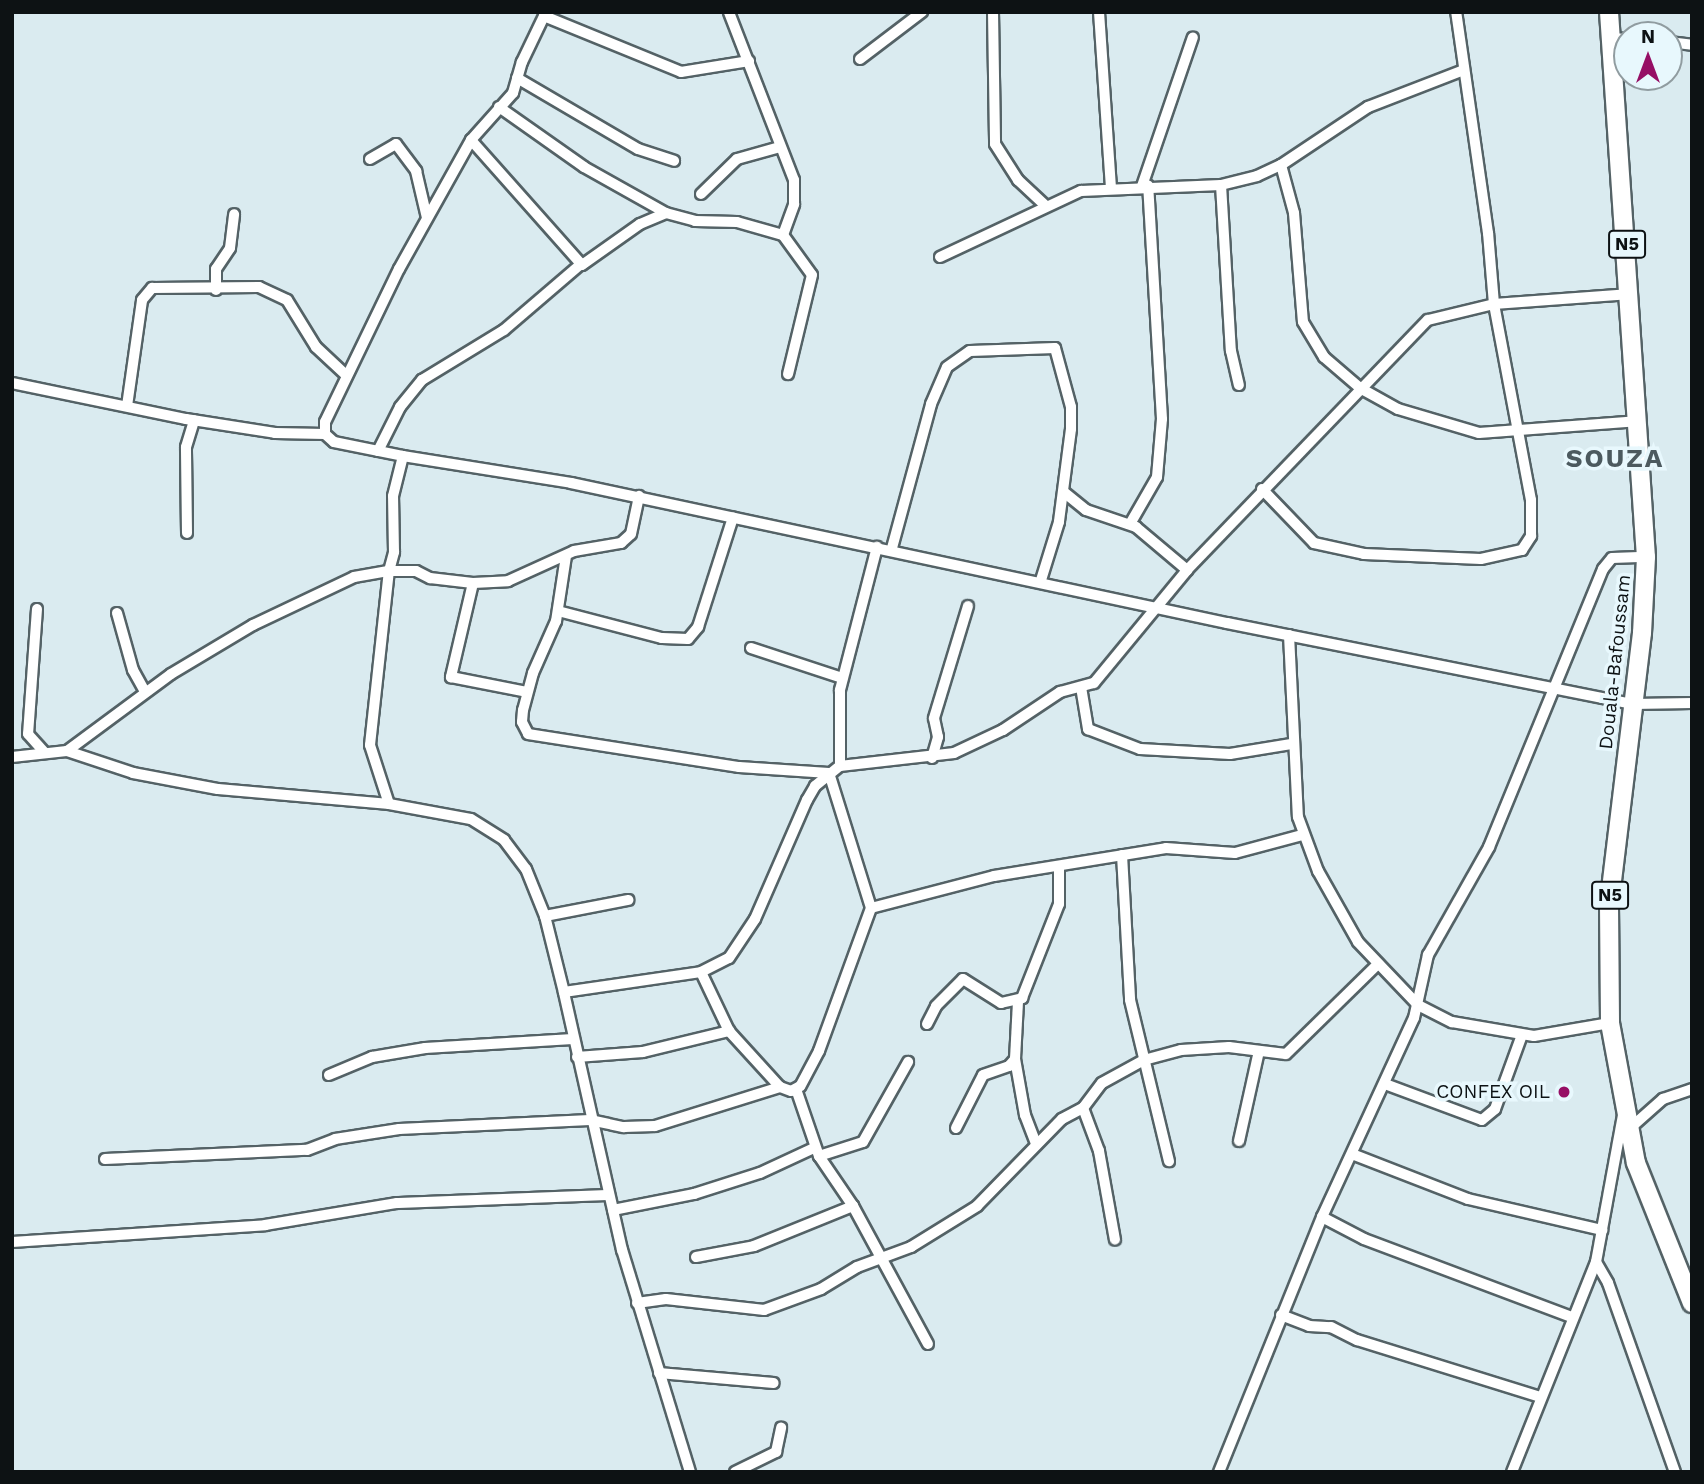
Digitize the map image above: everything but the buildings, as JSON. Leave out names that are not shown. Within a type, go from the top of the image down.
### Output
[{"type":"highway","name":"Douala-Bafoussam","points":[[1621,91],[1646,557],[1633,704],[1609,906],[1610,1023],[1625,1121],[1643,1185],[1692,1303]]},
{"type":"street","points":[[729,12],[796,191],[783,235]]},
{"type":"street","points":[[860,59],[922,12]]},
{"type":"street","points":[[992,12],[995,144],[1018,180],[1045,205]]},
{"type":"street","points":[[1099,12],[1111,187]]},
{"type":"street","points":[[1262,489],[1317,545],[1386,556],[1506,556],[1529,542],[1534,523],[1494,304],[1455,12]]},
{"type":"street","points":[[325,434],[325,422],[427,218],[471,140],[513,93],[545,14],[681,72],[749,61]]},
{"type":"street","points":[[1130,524],[1157,477],[1162,419],[1145,186],[1193,37]]},
{"type":"street","points":[[940,257],[1045,205],[1081,191],[1111,187],[1221,185],[1281,165],[1368,107],[1464,71]]},
{"type":"street","points":[[517,78],[638,149],[674,161]]},
{"type":"street","points":[[499,107],[584,167],[666,213],[695,221],[737,222],[783,235],[812,275],[788,374]]},
{"type":"street","points":[[471,140],[581,264],[587,265],[658,213],[666,213]]},
{"type":"street","points":[[370,159],[396,144],[416,171],[427,218]]},
{"type":"street","points":[[701,194],[737,159],[780,147]]},
{"type":"street","points":[[1281,165],[1293,213],[1303,322],[1324,357],[1360,388],[1398,409],[1453,428],[1486,434],[1517,429],[1640,421]]},
{"type":"street","points":[[1221,185],[1231,351],[1239,385]]},
{"type":"street","points":[[216,290],[216,269],[230,247],[234,214]]},
{"type":"street","points":[[378,451],[400,407],[422,380],[504,330],[581,264]]},
{"type":"street","points":[[127,406],[142,300],[152,288],[216,290],[259,287],[287,300],[316,347],[347,376]]},
{"type":"street","points":[[564,992],[701,972],[729,958],[742,943],[802,809],[828,773],[839,766],[932,758],[974,746],[1060,692],[1081,687],[1099,678],[1187,570],[1262,489],[1428,320],[1494,304],[1631,294]]},
{"type":"street","points":[[892,548],[931,404],[947,367],[970,351],[1010,352],[1047,347],[1060,353],[1063,385],[1071,407],[1065,493],[1041,580]]},
{"type":"street","points":[[12,383],[194,420],[275,433],[325,434],[334,442],[403,456],[639,496],[1289,635],[1633,704],[1692,703]]},
{"type":"street","points":[[187,533],[186,447],[194,420]]},
{"type":"street","points":[[389,804],[370,745],[389,571],[394,552],[393,496],[403,456]]},
{"type":"street","points":[[1065,493],[1087,510],[1130,524],[1187,570]]},
{"type":"street","points":[[67,751],[145,692],[253,625],[354,577],[389,571],[416,571],[430,578],[472,583],[508,581],[566,556],[626,539],[639,496]]},
{"type":"street","points":[[558,611],[662,638],[688,639],[698,627],[733,517]]},
{"type":"street","points":[[839,766],[837,715],[842,678],[877,547]]},
{"type":"street","points":[[566,556],[558,611],[527,692],[522,722],[524,731],[534,737],[613,744],[739,766],[828,773]]},
{"type":"street","points":[[1219,1472],[1280,1315],[1418,1005],[1428,955],[1489,847],[1605,564],[1612,558],[1646,557]]},
{"type":"street","points":[[472,583],[451,677],[527,692]]},
{"type":"street","points":[[932,758],[938,737],[934,718],[968,606]]},
{"type":"street","points":[[37,609],[28,734],[45,753]]},
{"type":"street","points":[[117,613],[133,670],[145,692]]},
{"type":"street","points":[[1289,635],[1291,744],[1302,835],[1347,926],[1378,964],[1418,1005],[1451,1022],[1522,1035],[1610,1023]]},
{"type":"street","points":[[751,648],[842,678]]},
{"type":"street","points":[[1081,687],[1088,729],[1140,749],[1230,754],[1291,744]]},
{"type":"street","points":[[12,757],[67,751],[133,773],[218,789],[389,804],[471,819],[493,830],[526,869],[545,916],[608,1195],[637,1303],[690,1472]]},
{"type":"street","points":[[828,773],[871,908],[819,1051],[796,1089],[817,1152],[853,1206],[929,1344]]},
{"type":"street","points":[[871,908],[968,881],[1175,847],[1235,853],[1302,835]]},
{"type":"street","points":[[1122,855],[1128,978],[1144,1060],[1169,1161]]},
{"type":"street","points":[[926,1024],[936,1006],[963,979],[1002,1003],[1018,1001],[1026,993],[1056,913],[1059,867]]},
{"type":"street","points":[[545,916],[628,900]]},
{"type":"street","points":[[637,1303],[666,1299],[771,1309],[882,1259],[977,1206],[1036,1143],[1062,1119],[1083,1108],[1095,1088],[1144,1060],[1196,1048],[1290,1052],[1378,964]]},
{"type":"street","points":[[701,972],[729,1031],[780,1087]]},
{"type":"street","points":[[1018,1001],[1015,1059],[1025,1115],[1036,1143]]},
{"type":"street","points":[[578,1056],[643,1052],[729,1031]]},
{"type":"street","points":[[1385,1084],[1482,1120],[1495,1109],[1522,1035]]},
{"type":"street","points":[[329,1075],[372,1057],[425,1048],[573,1039]]},
{"type":"street","points":[[1239,1141],[1259,1051]]},
{"type":"street","points":[[956,1128],[983,1075],[1009,1066],[1015,1059]]},
{"type":"street","points":[[613,1210],[694,1195],[817,1152],[863,1142],[908,1062]]},
{"type":"street","points":[[105,1159],[307,1150],[335,1139],[399,1129],[590,1120],[624,1127],[655,1126],[780,1087],[796,1089]]},
{"type":"street","points":[[1512,1472],[1571,1317],[1596,1262],[1625,1121],[1663,1099],[1692,1089]]},
{"type":"street","points":[[1083,1108],[1099,1151],[1115,1240]]},
{"type":"street","points":[[1352,1154],[1468,1199],[1602,1230]]},
{"type":"street","points":[[12,1242],[265,1225],[397,1203],[608,1195]]},
{"type":"street","points":[[696,1257],[754,1247],[853,1206]]},
{"type":"street","points":[[1322,1217],[1390,1250],[1571,1317]]},
{"type":"street","points":[[1596,1262],[1608,1283],[1675,1472]]},
{"type":"street","points":[[1280,1315],[1309,1326],[1331,1327],[1357,1340],[1540,1397]]},
{"type":"street","points":[[659,1373],[774,1383]]},
{"type":"street","points":[[735,1472],[776,1452],[781,1428]]},
{"type":"place","name":"CONFEX OIL","points":[[1564,1092]]},
{"type":"district","name":"SOUZA","points":[[1615,459]]}]
